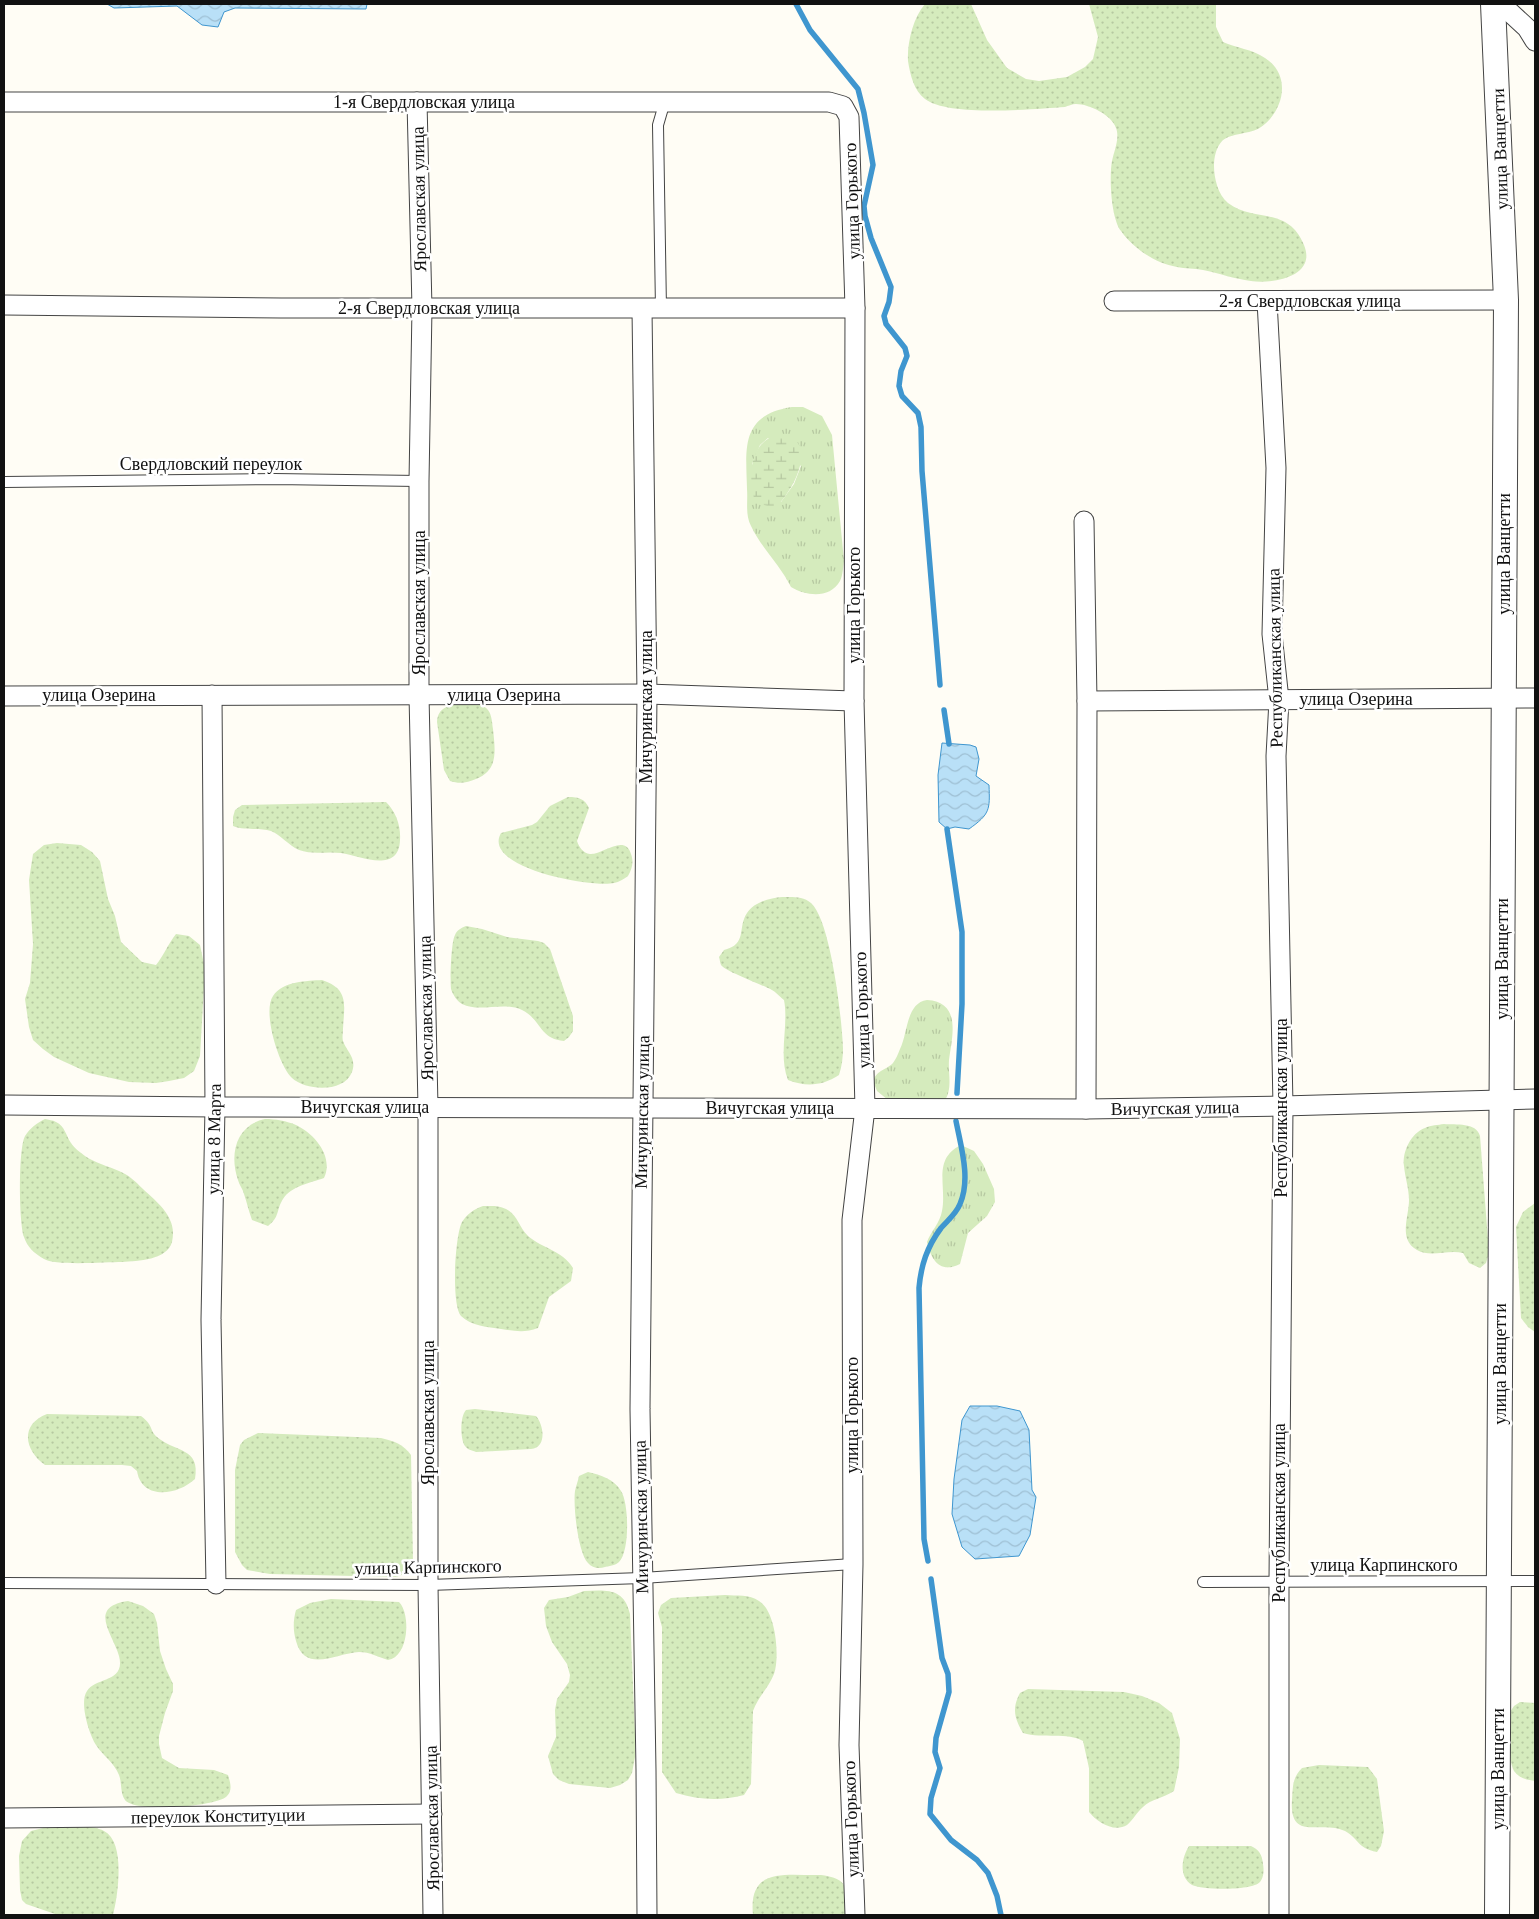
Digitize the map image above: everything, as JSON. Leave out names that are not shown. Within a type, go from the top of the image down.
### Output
[{"type":"street","name":"улица Ванцетти","points":[[1493,4],[1506,300],[1497,1915]]},
{"type":"street","points":[[1501,4],[1527,28],[1535,41]]},
{"type":"street","name":"1-я Свердловская улица","points":[[4,102],[665,101],[829,102],[843,106]]},
{"type":"street","name":"Ярославская улица","points":[[417,102],[422,308],[419,481],[419,695],[428,1107],[428,1585],[433,1915]]},
{"type":"street","name":"улица Горького","points":[[843,106],[849,117],[855,308],[854,701],[865,1108],[852,1220],[853,1564],[848,1745],[855,1915]]},
{"type":"street","name":"2-я Свердловская улица","points":[[1114,301],[1506,300]]},
{"type":"street","name":"Республиканская улица","points":[[1267,301],[1276,468],[1272,634],[1279,700],[1276,756],[1283,1106],[1279,1581],[1279,1915]]},
{"type":"street","name":"2-я Свердловская улица","points":[[4,305],[282,308],[855,308]]},
{"type":"street","name":"Мичуринская улица","points":[[642,309],[646,694],[640,1409],[647,1915]]},
{"type":"street","points":[[1084,521],[1087,701],[1086,1109]]},
{"type":"street","name":"улица Озерина","points":[[4,696],[646,694],[854,701]]},
{"type":"street","name":"улица 8 Марта","points":[[212,695],[215,1107],[211,1320],[216,1584]]},
{"type":"street","name":"улица Озерина","points":[[1087,701],[1535,698]]},
{"type":"street","name":"Вичугская улица","points":[[4,1105],[1086,1109],[1535,1099]]},
{"type":"street","name":"переулок Конституции","points":[[4,1818],[432,1814]]},
{"type":"lane","points":[[661,309],[658,125],[665,101]]},
{"type":"lane","name":"Свердловский переулок","points":[[4,482],[274,479],[419,481]]},
{"type":"lane","name":"улица Карпинского","points":[[4,1583],[428,1585],[642,1578],[853,1564]]},
{"type":"lane","name":"улица Карпинского","points":[[1204,1582],[1535,1581]]},
{"type":"green space","points":[[925,4],[971,4],[987,40],[1007,68],[1026,79],[1039,81],[1067,77],[1085,67],[1093,59],[1098,37],[1089,4],[1216,4],[1216,27],[1223,42],[1265,58],[1274,65],[1282,83],[1279,103],[1269,120],[1257,130],[1231,136],[1220,144],[1214,163],[1217,186],[1225,200],[1238,209],[1280,220],[1289,225],[1297,233],[1304,245],[1306,256],[1304,265],[1291,276],[1260,282],[1239,279],[1200,269],[1180,268],[1153,259],[1126,238],[1115,217],[1111,177],[1117,132],[1114,123],[1105,115],[1081,104],[1065,107],[1014,110],[971,110],[936,105],[921,96],[911,77],[908,54],[914,23]]},
{"type":"green space","points":[[792,407],[803,407],[822,416],[832,435],[844,561],[840,581],[836,587],[824,593],[810,594],[791,587],[749,522],[747,508],[747,447],[755,426],[763,417],[775,411]],"holes":[[[768,438],[801,466],[794,484],[781,502],[752,464],[760,445]]]},
{"type":"green space","points":[[774,436],[787,437],[796,441],[800,448],[800,466],[792,487],[784,498],[775,506],[766,506],[754,498],[751,471],[760,446]]},
{"type":"green space","points":[[463,703],[480,705],[489,712],[495,752],[489,770],[476,779],[460,783],[450,781],[444,770],[437,722],[442,710],[449,706]]},
{"type":"green space","points":[[568,797],[581,799],[586,802],[589,808],[577,841],[580,847],[590,854],[613,846],[624,845],[628,848],[632,860],[628,876],[614,883],[602,884],[563,879],[522,866],[507,856],[499,845],[501,833],[532,825],[537,822],[550,806]]},
{"type":"green space","points":[[386,802],[399,824],[400,840],[398,850],[393,857],[386,860],[368,859],[341,853],[315,853],[299,850],[271,831],[233,826],[235,810],[242,805]]},
{"type":"green space","points":[[57,843],[81,845],[92,852],[100,861],[108,899],[115,916],[121,942],[142,962],[156,965],[176,934],[189,936],[200,945],[205,969],[200,1056],[194,1071],[184,1078],[156,1083],[129,1082],[89,1073],[54,1057],[33,1040],[25,999],[30,983],[33,944],[29,880],[33,854],[44,845]]},
{"type":"green space","points":[[782,897],[801,898],[811,903],[818,913],[830,949],[838,995],[843,1055],[839,1075],[820,1083],[801,1084],[788,1080],[784,1060],[784,1000],[770,989],[724,968],[719,957],[724,950],[736,944],[739,940],[744,919],[750,909],[763,901]]},
{"type":"green space","points":[[466,926],[507,937],[538,941],[544,943],[550,949],[573,1016],[573,1031],[569,1037],[564,1041],[550,1037],[533,1018],[522,1010],[507,1007],[469,1006],[457,1000],[451,989],[453,945],[457,932]]},
{"type":"green space","points":[[322,980],[337,988],[341,993],[344,1006],[343,1040],[353,1063],[352,1072],[348,1079],[333,1087],[324,1088],[298,1082],[287,1072],[277,1051],[270,1014],[270,1004],[273,996],[283,987],[296,983]]},
{"type":"green space","points":[[927,1000],[938,1002],[946,1007],[952,1022],[953,1031],[947,1097],[944,1102],[888,1100],[877,1091],[873,1081],[877,1074],[890,1066],[898,1055],[911,1013],[920,1002]]},
{"type":"green space","points":[[45,1119],[59,1124],[77,1150],[93,1161],[115,1169],[135,1181],[160,1206],[169,1218],[173,1233],[172,1242],[164,1253],[136,1261],[69,1263],[44,1259],[32,1250],[25,1241],[22,1229],[21,1155],[25,1136],[34,1126]]},
{"type":"green space","points":[[265,1119],[285,1121],[303,1129],[316,1140],[325,1154],[327,1162],[324,1178],[301,1186],[286,1195],[274,1220],[268,1226],[252,1220],[235,1170],[234,1160],[237,1142],[241,1134],[255,1122]]},
{"type":"green space","points":[[1444,1124],[1470,1126],[1480,1136],[1489,1253],[1486,1263],[1480,1268],[1469,1263],[1463,1253],[1428,1253],[1417,1250],[1411,1245],[1406,1234],[1409,1200],[1404,1166],[1406,1149],[1420,1130]]},
{"type":"green space","points":[[961,1145],[974,1151],[983,1164],[994,1189],[995,1202],[987,1216],[968,1233],[960,1264],[947,1267],[938,1264],[934,1260],[927,1242],[942,1211],[943,1174],[946,1158]]},
{"type":"green space","points":[[1535,1203],[1535,1332],[1521,1318],[1516,1227],[1523,1212]]},
{"type":"green space","points":[[483,1206],[506,1209],[516,1218],[528,1236],[558,1253],[573,1268],[571,1281],[549,1297],[538,1328],[529,1331],[506,1330],[470,1322],[461,1316],[458,1309],[455,1285],[457,1241],[462,1222],[468,1214]]},
{"type":"green space","points":[[475,1409],[536,1416],[542,1430],[540,1445],[531,1449],[476,1452],[468,1449],[463,1443],[462,1422],[466,1410]]},
{"type":"green space","points":[[47,1414],[141,1416],[157,1437],[190,1456],[194,1461],[196,1469],[195,1479],[179,1489],[162,1492],[153,1491],[146,1487],[140,1481],[137,1471],[131,1466],[45,1465],[33,1452],[28,1438],[32,1424],[38,1418]]},
{"type":"green space","points":[[258,1433],[381,1438],[405,1448],[411,1455],[413,1562],[410,1572],[396,1577],[270,1574],[247,1570],[235,1552],[235,1470],[240,1445],[244,1440]]},
{"type":"green space","points":[[588,1472],[602,1476],[615,1483],[624,1497],[626,1506],[627,1538],[623,1556],[616,1564],[603,1568],[590,1565],[584,1558],[577,1529],[575,1491],[579,1476]]},
{"type":"green space","points":[[584,1591],[607,1591],[619,1595],[624,1599],[630,1614],[635,1757],[632,1773],[628,1780],[610,1788],[569,1784],[559,1780],[553,1774],[548,1756],[556,1737],[555,1710],[557,1699],[569,1682],[570,1675],[567,1664],[552,1642],[546,1626],[544,1608],[549,1600],[568,1597]]},
{"type":"green space","points":[[725,1595],[751,1597],[765,1606],[773,1624],[777,1657],[776,1666],[772,1679],[753,1711],[751,1784],[744,1795],[718,1799],[693,1797],[676,1793],[662,1772],[662,1627],[658,1613],[661,1605],[671,1598]]},
{"type":"green space","points":[[331,1599],[399,1602],[403,1608],[406,1625],[404,1643],[400,1651],[395,1657],[388,1660],[363,1652],[323,1659],[307,1657],[300,1651],[295,1637],[294,1622],[296,1610],[310,1603]]},
{"type":"green space","points":[[128,1601],[143,1606],[154,1614],[157,1623],[160,1651],[173,1684],[173,1691],[159,1736],[162,1758],[179,1768],[214,1770],[228,1775],[230,1791],[227,1796],[220,1800],[193,1806],[176,1807],[132,1804],[123,1797],[117,1770],[93,1740],[84,1710],[85,1696],[87,1691],[96,1683],[109,1678],[118,1671],[120,1665],[119,1656],[108,1631],[106,1615],[108,1609],[116,1604]]},
{"type":"green space","points":[[1028,1689],[1124,1692],[1142,1696],[1159,1703],[1172,1713],[1180,1739],[1179,1767],[1174,1791],[1146,1804],[1127,1825],[1117,1828],[1101,1823],[1089,1812],[1089,1768],[1083,1741],[1063,1736],[1031,1735],[1023,1733],[1020,1728],[1015,1713],[1016,1703],[1020,1693]]},
{"type":"green space","points":[[1520,1702],[1535,1703],[1535,1781],[1518,1775],[1512,1766],[1509,1733],[1510,1712]]},
{"type":"green space","points":[[1319,1765],[1368,1767],[1377,1779],[1384,1831],[1381,1846],[1377,1852],[1362,1846],[1345,1831],[1336,1828],[1301,1826],[1296,1821],[1292,1813],[1295,1779],[1302,1768]]},
{"type":"green space","points":[[85,1827],[104,1831],[111,1837],[115,1846],[119,1870],[113,1915],[58,1915],[26,1904],[22,1900],[20,1890],[19,1856],[22,1841],[31,1831],[43,1828]]},
{"type":"green space","points":[[1189,1846],[1251,1846],[1261,1855],[1264,1869],[1262,1878],[1255,1885],[1238,1888],[1216,1889],[1192,1885],[1183,1872],[1183,1861]]},
{"type":"green space","points":[[783,1875],[821,1875],[838,1879],[845,1887],[845,1915],[753,1915],[753,1899],[757,1888],[763,1881]]},
{"type":"water","points":[[107,4],[367,4],[366,9],[235,8],[224,12],[218,27],[202,25],[177,6],[114,8]]},
{"type":"water","points":[[942,743],[976,747],[979,759],[976,776],[989,785],[989,806],[987,811],[969,829],[955,827],[947,829],[939,822],[938,775]]},
{"type":"water","points":[[970,1406],[997,1406],[1020,1411],[1029,1430],[1032,1490],[1036,1497],[1030,1535],[1019,1556],[975,1559],[962,1547],[952,1514],[954,1479],[962,1420]]},
{"type":"waterway","points":[[796,4],[810,30],[858,89],[864,113],[873,165],[864,206],[865,216],[871,238],[891,287],[889,302],[884,316],[886,324],[905,348],[907,356],[901,371],[899,386],[902,396],[918,413],[921,427],[922,471],[940,685]]},
{"type":"waterway","points":[[944,710],[949,744]]},
{"type":"waterway","points":[[947,829],[962,932],[962,1004],[957,1093]]},
{"type":"waterway","points":[[928,1561],[924,1539],[919,1288],[921,1272],[928,1249],[941,1228],[956,1211],[963,1194],[965,1184],[964,1163],[956,1121]]},
{"type":"waterway","points":[[931,1579],[942,1658],[948,1674],[949,1692],[936,1738],[935,1752],[940,1768],[931,1798],[930,1814],[951,1840],[977,1860],[988,1873],[997,1896],[1001,1915]]}]
